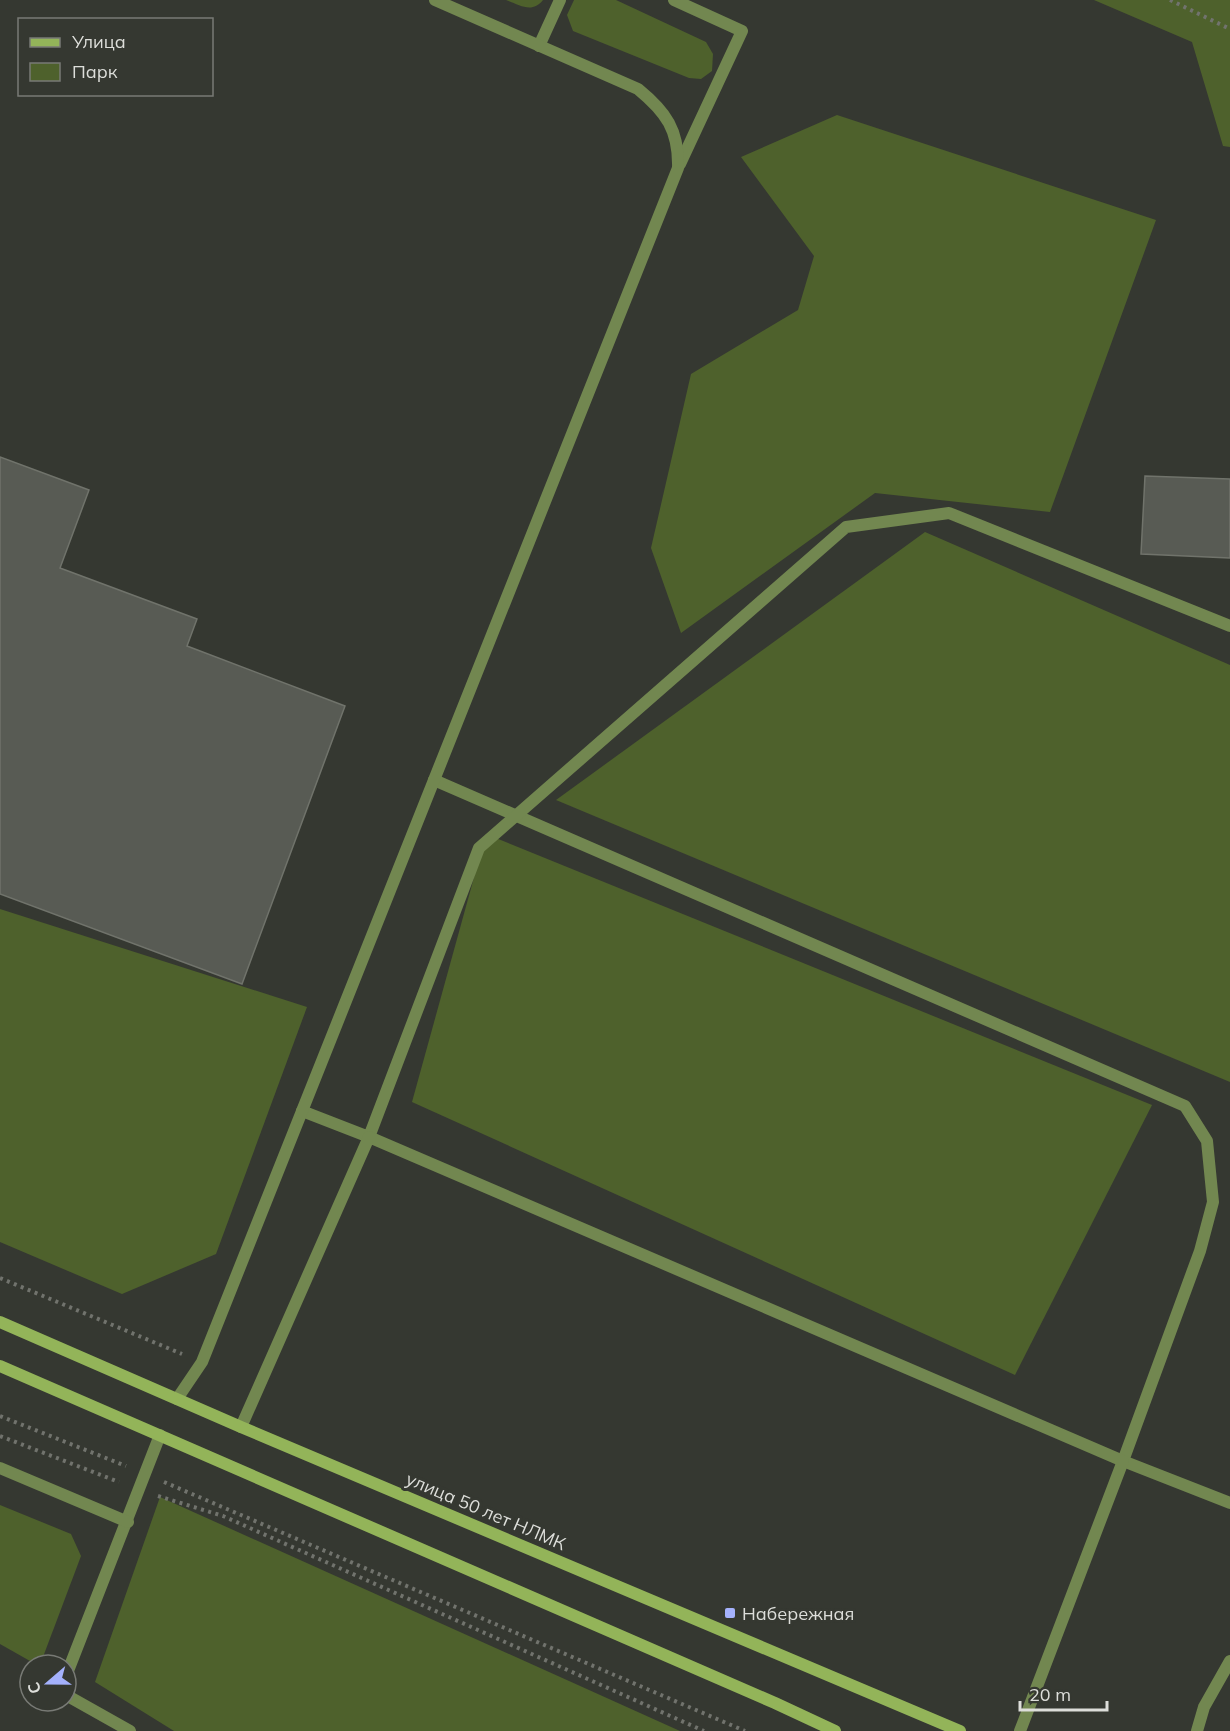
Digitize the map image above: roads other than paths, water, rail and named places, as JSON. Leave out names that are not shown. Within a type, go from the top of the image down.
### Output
[{"type":"main road","name":"улица 50 лет НЛМК","points":[[0,1322],[241,1427],[960,1731]]},
{"type":"main road","points":[[0,1366],[765,1698],[836,1731]]},
{"type":"street","points":[[435,0],[633,86],[660,108],[672,128],[679,156],[678,168]]},
{"type":"street","points":[[539,46],[560,0]]},
{"type":"street","points":[[177,1399],[202,1362],[678,168],[742,31],[674,0]]},
{"type":"street","points":[[241,1427],[369,1137],[479,848],[846,527],[949,513],[1230,626]]},
{"type":"street","points":[[434,780],[1185,1106],[1207,1141],[1213,1202],[1200,1251],[1020,1731]]},
{"type":"street","points":[[302,1111],[369,1137],[1123,1461],[1230,1503]]},
{"type":"street","points":[[75,1653],[160,1435]]},
{"type":"street","points":[[0,1468],[128,1522]]},
{"type":"street","points":[[1197,1731],[1204,1707],[1230,1660]]},
{"type":"street","points":[[78,1702],[130,1731]]},
{"type":"place","name":"Набережная","points":[[730,1613]]}]
